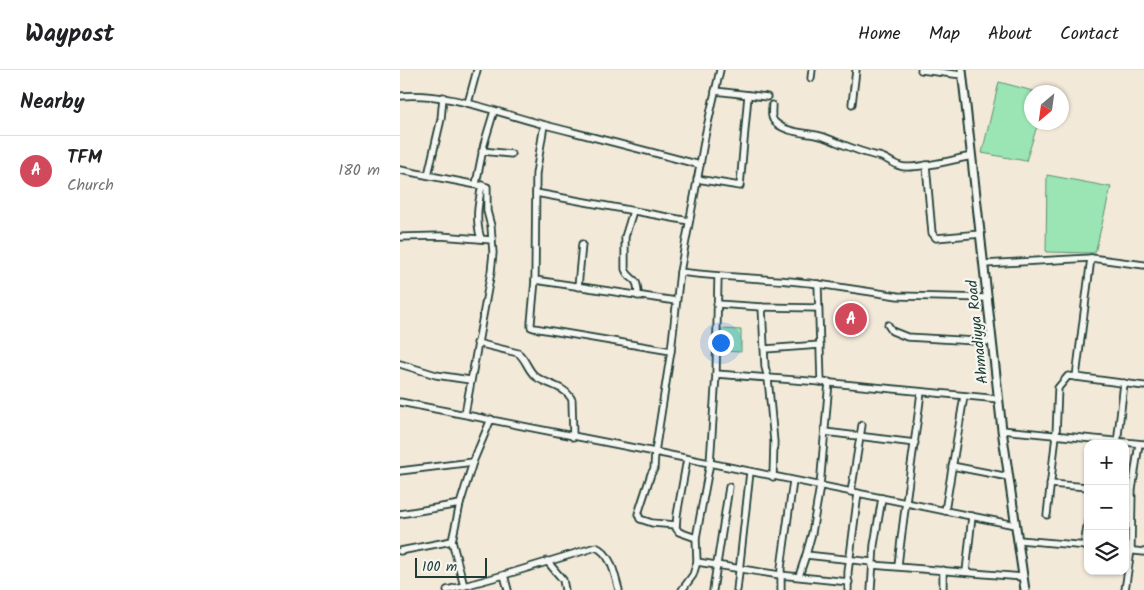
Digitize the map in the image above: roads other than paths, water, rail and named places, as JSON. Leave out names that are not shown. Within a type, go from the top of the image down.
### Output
[{"type":"street","points":[[468,102],[478,70]]},
{"type":"street","points":[[676,525],[652,523],[638,517],[647,485],[654,469],[680,272],[704,136],[720,70]]},
{"type":"street","points":[[811,78],[812,70]]},
{"type":"street","points":[[852,104],[856,70]]},
{"type":"street","points":[[921,70],[962,72]]},
{"type":"street","name":"Ahmadiyya Road","points":[[962,72],[1002,430],[1025,590]]},
{"type":"street","points":[[715,91],[767,97]]},
{"type":"street","points":[[697,179],[740,186],[748,95]]},
{"type":"street","points":[[400,96],[443,97],[468,102],[544,125],[700,165]]},
{"type":"street","points":[[428,175],[443,97]]},
{"type":"street","points":[[772,105],[774,121],[787,129],[823,137],[866,154],[882,157],[899,166],[926,165],[972,156]]},
{"type":"street","points":[[481,239],[476,211],[482,151],[494,111]]},
{"type":"street","points":[[544,125],[537,167],[535,280],[531,327],[671,351]]},
{"type":"street","points":[[482,151],[512,154]]},
{"type":"street","points":[[926,165],[932,233],[934,236],[936,238],[980,234]]},
{"type":"street","points":[[400,170],[487,187],[487,212],[491,226],[493,253],[465,414]]},
{"type":"street","points":[[536,193],[689,221]]},
{"type":"street","points":[[633,211],[625,237],[625,270],[638,284],[638,296]]},
{"type":"street","points":[[400,237],[440,236],[492,240]]},
{"type":"street","points":[[578,287],[582,244]]},
{"type":"street","points":[[1076,377],[1091,258]]},
{"type":"street","points":[[984,264],[1091,258],[1144,265]]},
{"type":"street","points":[[680,272],[718,277],[777,279],[898,296],[988,298]]},
{"type":"street","points":[[682,590],[693,574],[697,562],[696,538],[710,463],[716,374],[718,277]]},
{"type":"street","points":[[535,280],[676,301]]},
{"type":"street","points":[[818,284],[821,382]]},
{"type":"street","points":[[717,304],[818,308]]},
{"type":"street","points":[[762,307],[765,367],[768,378],[774,442],[773,477]]},
{"type":"street","points":[[888,325],[892,331],[907,336],[992,342]]},
{"type":"street","points":[[477,344],[518,353],[524,357],[535,376],[564,390],[570,395],[572,400],[573,437]]},
{"type":"street","points":[[765,349],[820,345]]},
{"type":"street","points":[[400,364],[436,375],[470,380]]},
{"type":"street","points":[[716,374],[829,382],[999,399]]},
{"type":"street","points":[[1047,515],[1056,435],[1058,388],[1068,376],[1144,386]]},
{"type":"street","points":[[799,576],[812,533],[820,486],[829,382]]},
{"type":"street","points":[[1118,440],[1124,383]]},
{"type":"street","points":[[898,566],[904,503],[915,443],[921,392]]},
{"type":"street","points":[[945,511],[964,396]]},
{"type":"street","points":[[400,402],[1015,525]]},
{"type":"street","points":[[464,586],[452,541],[460,504],[473,462],[492,419]]},
{"type":"street","points":[[848,590],[854,493],[862,425]]},
{"type":"street","points":[[1002,430],[1095,440]]},
{"type":"street","points":[[825,432],[915,443]]},
{"type":"street","points":[[1129,486],[1141,444]]},
{"type":"street","points":[[687,459],[676,528],[679,532],[696,538]]},
{"type":"street","points":[[400,471],[473,462]]},
{"type":"street","points":[[952,466],[1009,477]]},
{"type":"street","points":[[737,590],[750,472]]},
{"type":"street","points":[[781,590],[780,575],[793,481]]},
{"type":"street","points":[[1050,484],[1084,487]]},
{"type":"street","points":[[713,590],[729,486]]},
{"type":"street","points":[[871,590],[872,564],[882,498]]},
{"type":"street","points":[[400,514],[460,504]]},
{"type":"street","points":[[966,572],[972,516]]},
{"type":"street","points":[[1019,540],[1084,546]]},
{"type":"street","points":[[400,551],[452,541]]},
{"type":"street","points":[[447,590],[596,547],[605,552],[612,564],[619,590]]},
{"type":"street","points":[[1129,550],[1144,552]]},
{"type":"street","points":[[806,556],[872,564],[1023,577]]},
{"type":"street","points":[[547,561],[563,580],[565,590]]},
{"type":"street","points":[[697,562],[740,570],[849,582]]},
{"type":"street","points":[[943,570],[943,590]]},
{"type":"street","points":[[504,575],[508,590]]},
{"type":"street","points":[[1125,590],[1126,575]]},
{"type":"place","name":"TFM","points":[[851,319]]}]
